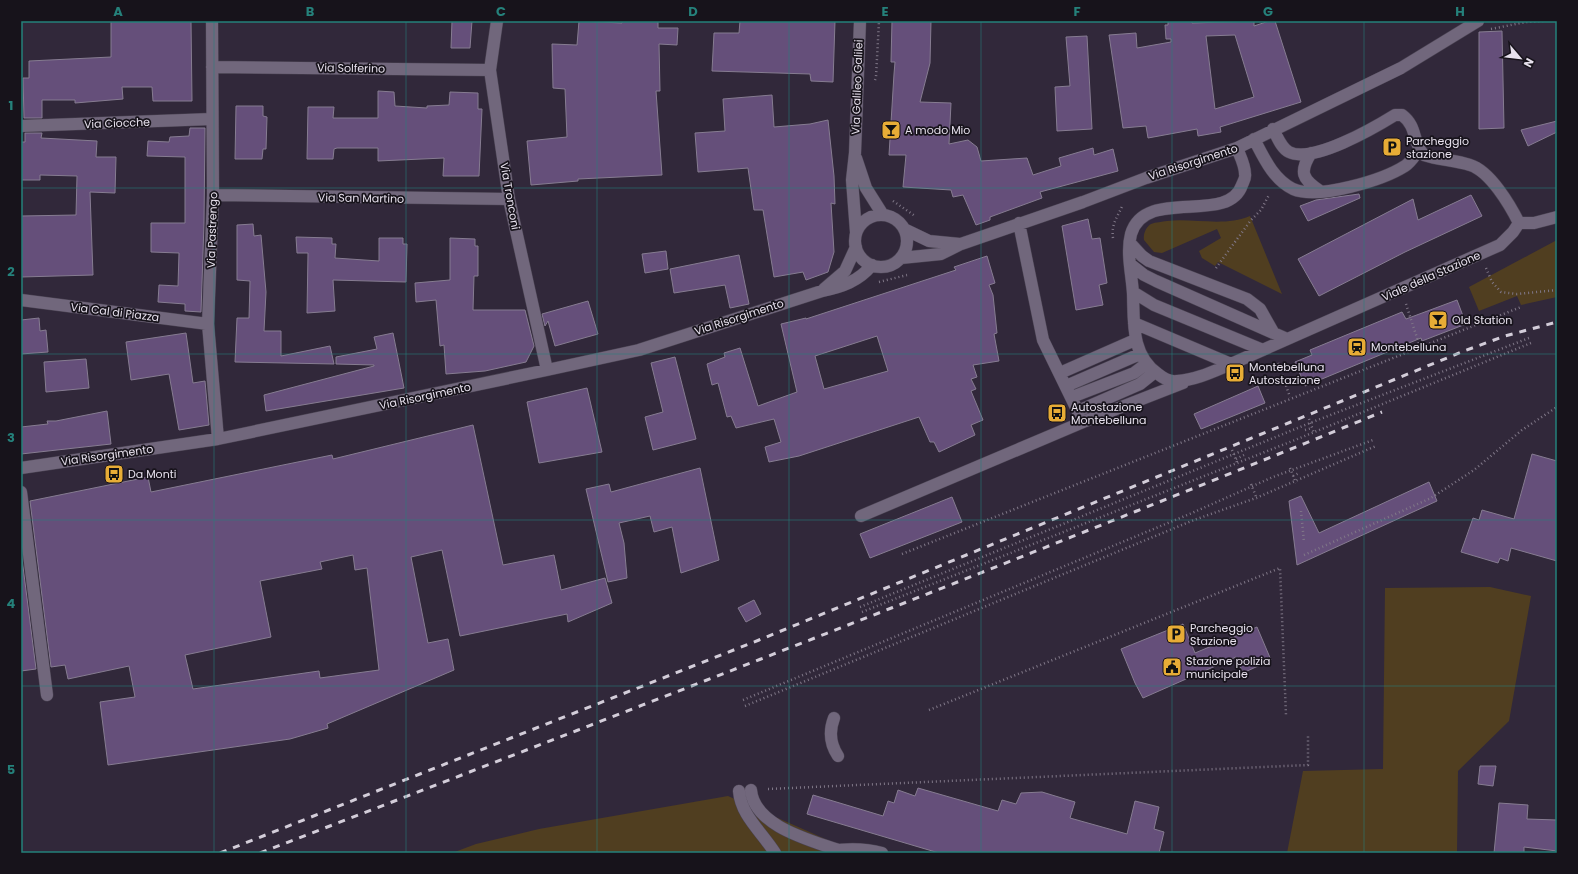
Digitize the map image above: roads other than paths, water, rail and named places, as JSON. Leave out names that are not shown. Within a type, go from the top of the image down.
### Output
[{"type":"street","name":"Via Pastrengo","points":[[212,21],[213,195],[208,324],[218,440]]},
{"type":"street","name":"Via Tronconi","points":[[497,21],[490,70],[509,199],[547,370]]},
{"type":"street","name":"Via Galileo Galilei","points":[[856,232],[852,194],[860,21]]},
{"type":"street","name":"Via Risorgimento","points":[[21,468],[218,440],[639,350],[822,291],[840,288],[864,275],[872,265],[888,266],[901,258],[941,254],[960,244],[1083,202],[1146,178],[1237,148],[1400,68],[1478,21]]},
{"type":"street","name":"Via Solferino","points":[[212,67],[490,70]]},
{"type":"street","points":[[1273,129],[1288,152],[1295,154],[1311,153],[1336,147],[1395,115],[1402,115],[1412,125],[1419,150],[1424,155],[1470,165],[1480,170],[1496,187],[1519,223],[1534,223],[1557,217]]},
{"type":"street","name":"Via Ciocche","points":[[21,126],[212,119]]},
{"type":"street","points":[[1254,139],[1274,174],[1294,189],[1320,191],[1344,188],[1386,175],[1406,165],[1419,150]]},
{"type":"street","points":[[1194,379],[1175,382],[1163,378],[1151,368],[1140,354],[1135,340],[1130,264],[1131,233],[1138,222],[1146,214],[1155,210],[1169,207],[1204,207],[1229,200],[1240,191],[1246,175],[1237,148]]},
{"type":"street","name":"Via Galileo Galilei","points":[[854,153],[866,188],[883,214]]},
{"type":"street","points":[[1311,153],[1303,165],[1303,172],[1312,186],[1320,191]]},
{"type":"street","name":"Via San Martino","points":[[213,195],[509,199]]},
{"type":"street","name":"Via Risorgimento","points":[[883,214],[892,217],[904,229],[929,241],[960,244]]},
{"type":"street","points":[[856,232],[860,224],[867,219],[875,215],[883,214]]},
{"type":"street","points":[[1019,223],[1043,340],[1072,397],[1080,417]]},
{"type":"street","name":"Viale della Stazione","points":[[1194,379],[1500,245],[1513,232],[1519,223]]},
{"type":"street","points":[[901,258],[907,244],[904,229]]},
{"type":"street","name":"Via Risorgimento","points":[[822,291],[845,271],[856,247],[856,232]]},
{"type":"street","points":[[1130,243],[1142,256],[1150,261],[1247,299],[1260,309],[1273,332]]},
{"type":"street","points":[[856,247],[865,261],[872,265]]},
{"type":"street","points":[[1130,264],[1144,275],[1156,281],[1287,338]]},
{"type":"street","points":[[1133,292],[1154,305],[1263,350]]},
{"type":"street","name":"Via Cal di Piazza","points":[[21,300],[208,324]]},
{"type":"street","points":[[1134,322],[1231,364]]},
{"type":"street","points":[[1060,373],[1135,340]]},
{"type":"street","points":[[1066,386],[1140,354]]},
{"type":"street","points":[[1072,397],[1151,368]]},
{"type":"street","points":[[861,516],[1080,417],[1140,384],[1151,368]]},
{"type":"street","points":[[1080,417],[1194,379]]},
{"type":"street","points":[[21,492],[47,695]]},
{"type":"street","points":[[834,718],[831,726],[832,746],[838,756]]},
{"type":"street","points":[[751,790],[752,800],[759,810],[772,822],[790,832],[838,850]]},
{"type":"street","points":[[739,791],[744,813],[764,836],[775,853]]},
{"type":"street","points":[[823,853],[838,850],[866,849],[882,853]]},
{"type":"railway","points":[[220,853],[759,640],[1464,351],[1505,336],[1557,322]]},
{"type":"railway","points":[[260,853],[962,580],[1382,412]]},
{"type":"place","name":"A modo Mio","points":[[891,130]]},
{"type":"place","name":"Parcheggio stazione","points":[[1392,147]]},
{"type":"place","name":"Old Station","points":[[1438,320]]},
{"type":"place","name":"Montebelluna","points":[[1357,347]]},
{"type":"place","name":"Montebelluna Autostazione","points":[[1235,373]]},
{"type":"place","name":"Autostazione Montebelluna","points":[[1057,413]]},
{"type":"place","name":"Da Monti","points":[[114,474]]},
{"type":"place","name":"Parcheggio Stazione","points":[[1176,634]]},
{"type":"place","name":"Stazione polizia municipale","points":[[1172,667]]}]
